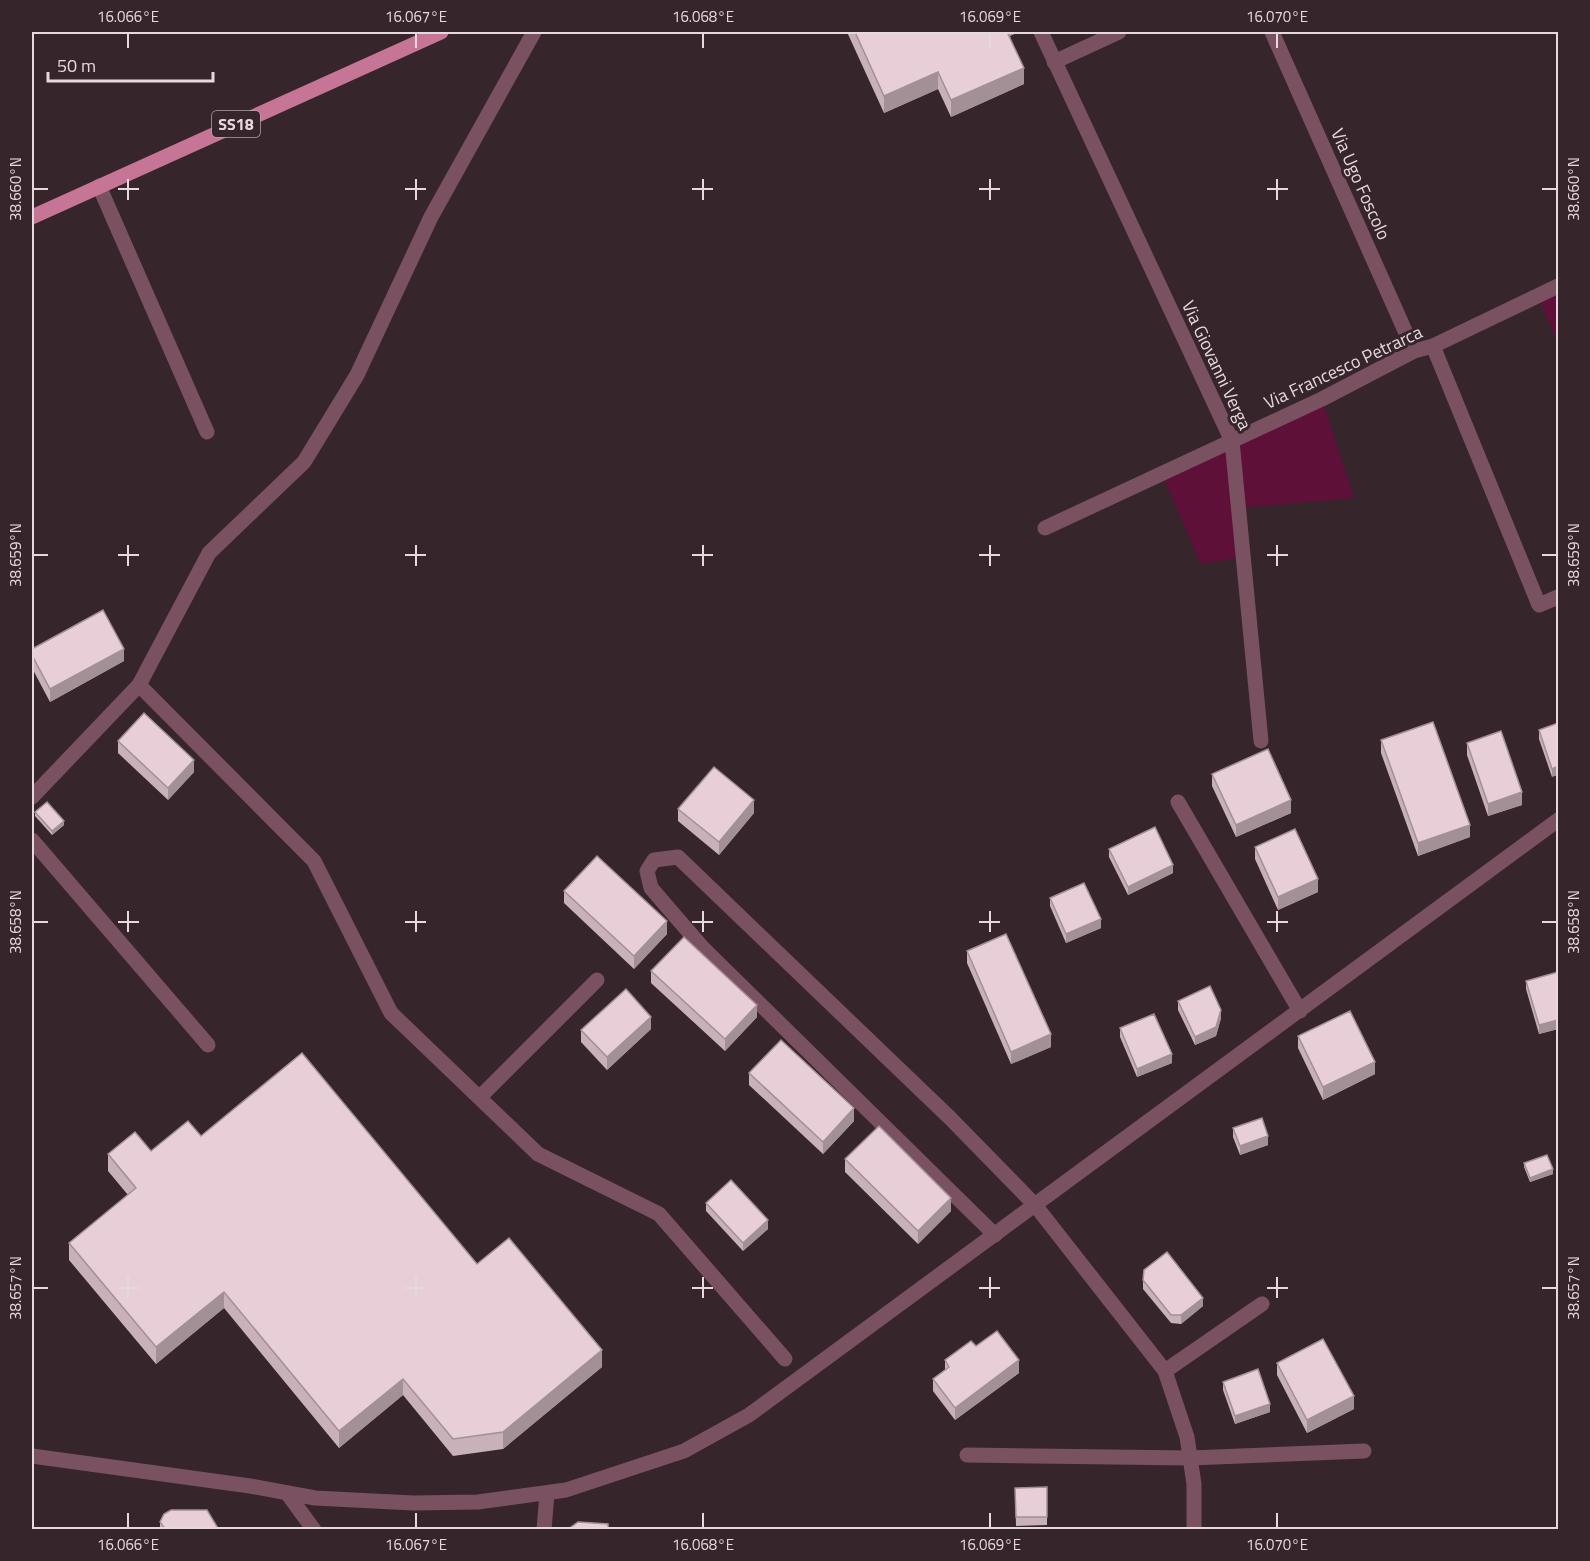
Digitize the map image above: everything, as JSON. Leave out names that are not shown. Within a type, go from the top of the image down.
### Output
[{"type":"main road","name":"SS18","points":[[32,217],[441,32]]},
{"type":"street","points":[[32,797],[139,685],[209,553],[304,462],[357,375],[431,217],[534,32]]},
{"type":"street","name":"Via Giovanni Verga","points":[[1041,32],[1232,441],[1261,741]]},
{"type":"street","points":[[1054,62],[1119,32]]},
{"type":"street","name":"Via Ugo Foscolo","points":[[1272,32],[1414,351]]},
{"type":"street","points":[[99,186],[207,432]]},
{"type":"street","name":"Via Francesco Petrarca","points":[[1045,528],[1232,441],[1414,351],[1432,346],[1558,286]]},
{"type":"street","points":[[1432,346],[1539,605],[1558,597]]},
{"type":"street","points":[[139,685],[314,861],[391,1012],[538,1154],[658,1214],[785,1359]]},
{"type":"street","points":[[1178,801],[1300,1011]]},
{"type":"street","points":[[32,1456],[315,1498],[413,1503],[478,1502],[566,1490],[684,1451],[749,1415],[1558,820]]},
{"type":"street","points":[[32,840],[208,1045]]},
{"type":"street","points":[[995,1235],[702,946],[651,888],[647,871],[654,860],[678,857],[950,1118],[1035,1205],[1165,1371],[1187,1437],[1194,1484],[1194,1530]]},
{"type":"street","points":[[480,1098],[597,980]]},
{"type":"street","points":[[1165,1371],[1262,1304]]},
{"type":"street","points":[[967,1455],[1190,1458],[1364,1451]]},
{"type":"street","points":[[287,1493],[314,1530]]},
{"type":"street","points":[[544,1530],[546,1493]]},
{"type":"shaded area","points":[[1558,286],[1558,342],[1538,297]]},
{"type":"shaded area","points":[[1322,399],[1354,498],[1239,508],[1243,557],[1201,564],[1162,474]]},
{"type":"building","points":[[855,32],[1007,32],[1024,68],[951,100],[938,72],[884,96]]},
{"type":"building","points":[[103,610],[124,649],[50,689],[32,655],[32,649]]},
{"type":"building","points":[[144,713],[194,760],[168,788],[118,741]]},
{"type":"building","points":[[1433,722],[1470,825],[1418,843],[1381,740]]},
{"type":"building","points":[[1558,723],[1558,766],[1552,769],[1539,730]]},
{"type":"building","points":[[1501,731],[1522,792],[1488,804],[1467,743]]},
{"type":"building","points":[[1268,749],[1291,800],[1236,825],[1212,774]]},
{"type":"building","points":[[714,767],[754,800],[719,842],[678,809]]},
{"type":"building","points":[[47,802],[64,821],[52,831],[35,812]]},
{"type":"building","points":[[1155,827],[1173,865],[1128,887],[1109,849]]},
{"type":"building","points":[[1295,829],[1318,879],[1278,897],[1255,847]]},
{"type":"building","points":[[597,856],[667,921],[634,956],[564,891]]},
{"type":"building","points":[[1084,883],[1101,919],[1066,934],[1050,898]]},
{"type":"building","points":[[1006,934],[1051,1034],[1011,1052],[967,951]]},
{"type":"building","points":[[684,937],[757,1005],[725,1039],[651,971]]},
{"type":"building","points":[[1558,972],[1558,1020],[1539,1025],[1526,981]]},
{"type":"building","points":[[1210,986],[1221,1010],[1216,1027],[1195,1037],[1178,1001]]},
{"type":"building","points":[[626,989],[651,1017],[607,1057],[581,1030]]},
{"type":"building","points":[[1350,1011],[1375,1062],[1323,1087],[1298,1036]]},
{"type":"building","points":[[1154,1014],[1172,1054],[1137,1069],[1120,1028]]},
{"type":"building","points":[[781,1040],[854,1108],[823,1142],[749,1073]]},
{"type":"building","points":[[302,1053],[477,1264],[509,1238],[602,1350],[503,1432],[453,1439],[403,1379],[339,1431],[224,1292],[156,1347],[69,1243],[136,1188],[108,1154],[135,1132],[151,1151],[188,1121],[201,1136]]},
{"type":"building","points":[[1262,1118],[1268,1136],[1240,1146],[1233,1128]]},
{"type":"building","points":[[879,1126],[951,1198],[918,1231],[845,1159]]},
{"type":"building","points":[[1547,1155],[1553,1169],[1530,1178],[1524,1163]]},
{"type":"building","points":[[731,1180],[768,1220],[743,1243],[706,1203]]},
{"type":"building","points":[[1167,1252],[1203,1298],[1181,1315],[1171,1315],[1143,1280],[1144,1270]]},
{"type":"building","points":[[997,1331],[1019,1360],[955,1408],[933,1379],[949,1367],[945,1360],[971,1341],[976,1346]]},
{"type":"building","points":[[1323,1339],[1354,1396],[1307,1420],[1277,1363]]},
{"type":"building","points":[[1258,1369],[1270,1404],[1235,1416],[1223,1382]]},
{"type":"building","points":[[1047,1487],[1047,1517],[1016,1517],[1015,1488]]},
{"type":"building","points":[[171,1510],[207,1510],[219,1530],[166,1530],[160,1522],[164,1514]]},
{"type":"building","points":[[578,1522],[608,1524],[608,1530],[567,1530]]}]
